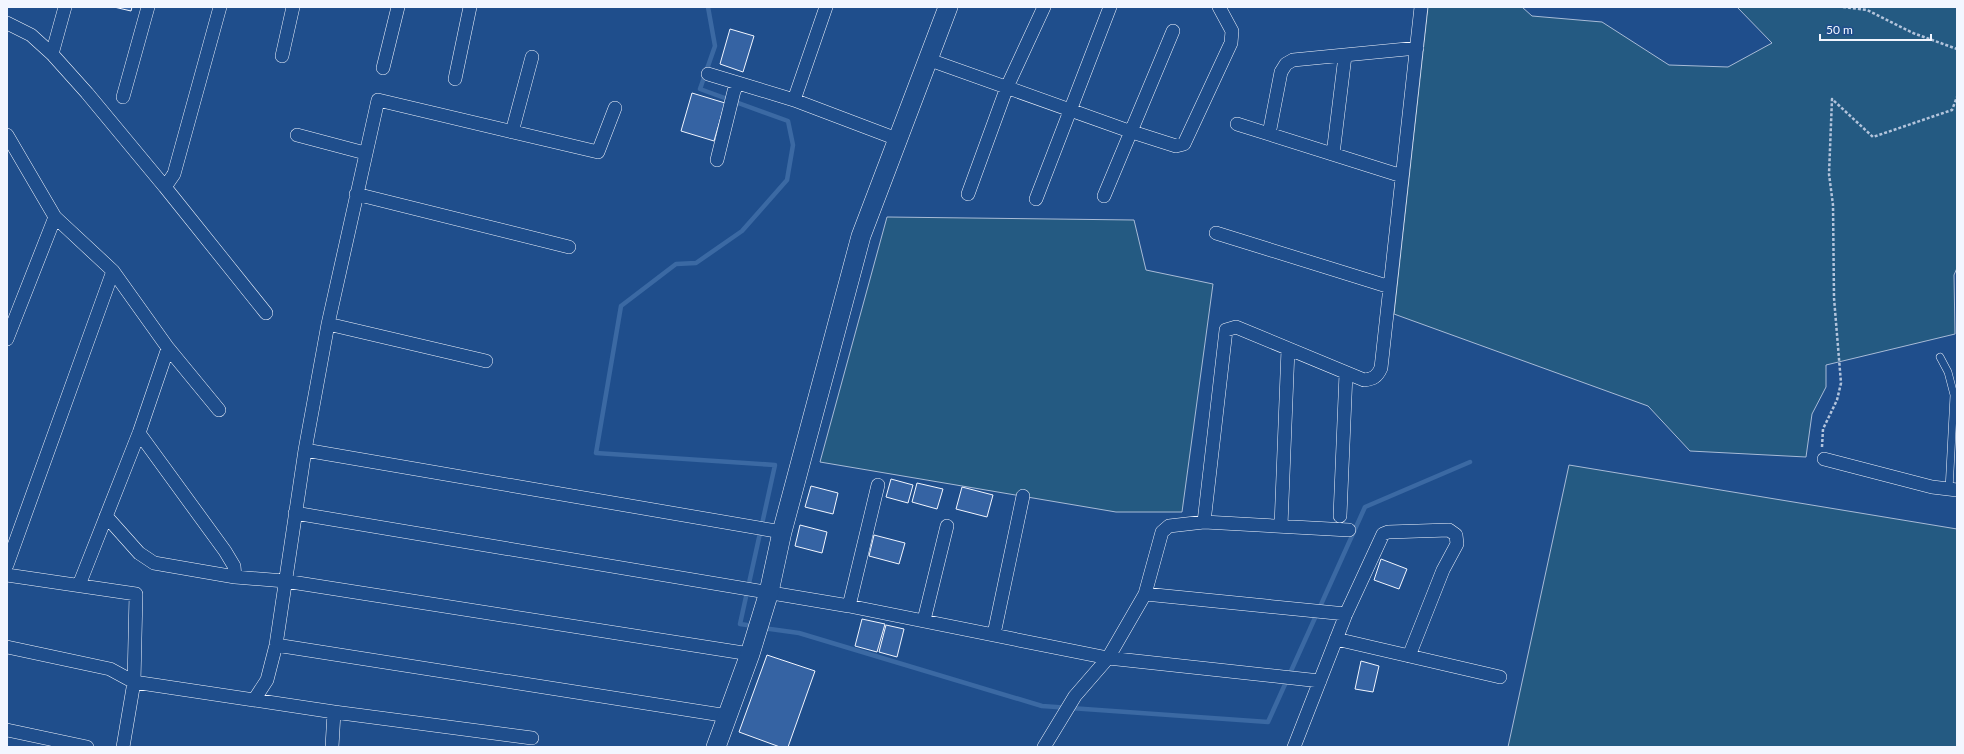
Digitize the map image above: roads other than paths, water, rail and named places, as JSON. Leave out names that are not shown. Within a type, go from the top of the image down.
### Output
[{"type":"main road","points":[[716,747],[752,648],[769,592],[782,532],[861,236],[948,7]]},
{"type":"street","points":[[52,54],[65,7]]},
{"type":"street","points":[[123,97],[148,7]]},
{"type":"street","points":[[165,187],[174,174],[220,7]]},
{"type":"street","points":[[282,56],[293,7]]},
{"type":"street","points":[[383,68],[398,7]]},
{"type":"street","points":[[455,80],[470,7]]},
{"type":"street","points":[[968,194],[1007,87],[1044,7]]},
{"type":"street","points":[[1036,199],[1110,7]]},
{"type":"street","points":[[927,59],[1176,146],[1184,144],[1232,36],[1232,30],[1219,7]]},
{"type":"street","points":[[1204,522],[1226,330],[1236,327],[1364,380],[1373,379],[1381,368],[1422,7]]},
{"type":"street","points":[[794,100],[824,8]]},
{"type":"street","points":[[7,23],[31,35],[52,54],[87,93],[266,312]]},
{"type":"street","points":[[1104,196],[1173,30]]},
{"type":"street","points":[[1269,134],[1281,72],[1286,64],[1293,60],[1417,48]]},
{"type":"street","points":[[1333,154],[1345,56]]},
{"type":"street","points":[[512,132],[532,58]]},
{"type":"street","points":[[708,74],[736,87],[794,100],[897,139]]},
{"type":"street","points":[[717,160],[736,87]]},
{"type":"street","points":[[254,700],[267,680],[276,645],[305,450],[328,324],[364,153],[378,100],[598,152],[615,108]]},
{"type":"street","points":[[1237,124],[1402,176]]},
{"type":"street","points":[[297,135],[364,153]]},
{"type":"street","points":[[8,142],[55,217],[113,271],[168,348],[220,410]]},
{"type":"street","points":[[356,194],[569,247]]},
{"type":"street","points":[[7,339],[55,217]]},
{"type":"street","points":[[1216,233],[1390,287]]},
{"type":"street","points":[[7,565],[113,271]]},
{"type":"street","points":[[328,324],[486,362]]},
{"type":"street","points":[[79,585],[138,433],[168,348]]},
{"type":"street","points":[[1281,526],[1288,348]]},
{"type":"street","points":[[1340,516],[1346,372]]},
{"type":"street","points":[[138,433],[226,551],[234,566],[235,577]]},
{"type":"street","points":[[305,450],[782,532]]},
{"type":"street","points":[[1824,459],[1932,487],[1953,490]]},
{"type":"street","points":[[849,606],[878,485]]},
{"type":"street","points":[[994,634],[1023,496]]},
{"type":"street","points":[[295,513],[849,606],[1108,658],[1320,681]]},
{"type":"street","points":[[106,516],[139,553],[154,563],[235,577],[285,581],[752,648]]},
{"type":"street","points":[[1044,747],[1075,696],[1108,658],[1145,594],[1162,532],[1165,528],[1204,522],[1348,530]]},
{"type":"street","points":[[924,620],[947,526]]},
{"type":"street","points":[[1294,747],[1346,614],[1383,534],[1388,532],[1449,530],[1456,535],[1457,544],[1443,570],[1409,656]]},
{"type":"street","points":[[7,575],[136,594],[134,682],[124,747]]},
{"type":"street","points":[[1145,594],[1346,614]]},
{"type":"street","points":[[1336,639],[1500,676]]},
{"type":"street","points":[[276,645],[728,716]]},
{"type":"street","points":[[7,647],[110,669],[134,682],[334,712],[532,738]]},
{"type":"street","points":[[332,747],[334,712]]},
{"type":"street","points":[[7,730],[87,747]]},
{"type":"lane","points":[[1940,357],[1948,372],[1954,394],[1953,490]]},
{"type":"waterway","points":[[708,7],[715,46],[700,89],[788,121],[793,145],[787,180],[742,231],[696,263],[676,264],[621,306],[596,453],[775,465],[740,624],[754,626]]},
{"type":"waterway","points":[[763,628],[799,633],[1042,706],[1268,722],[1365,507],[1470,462]]}]
